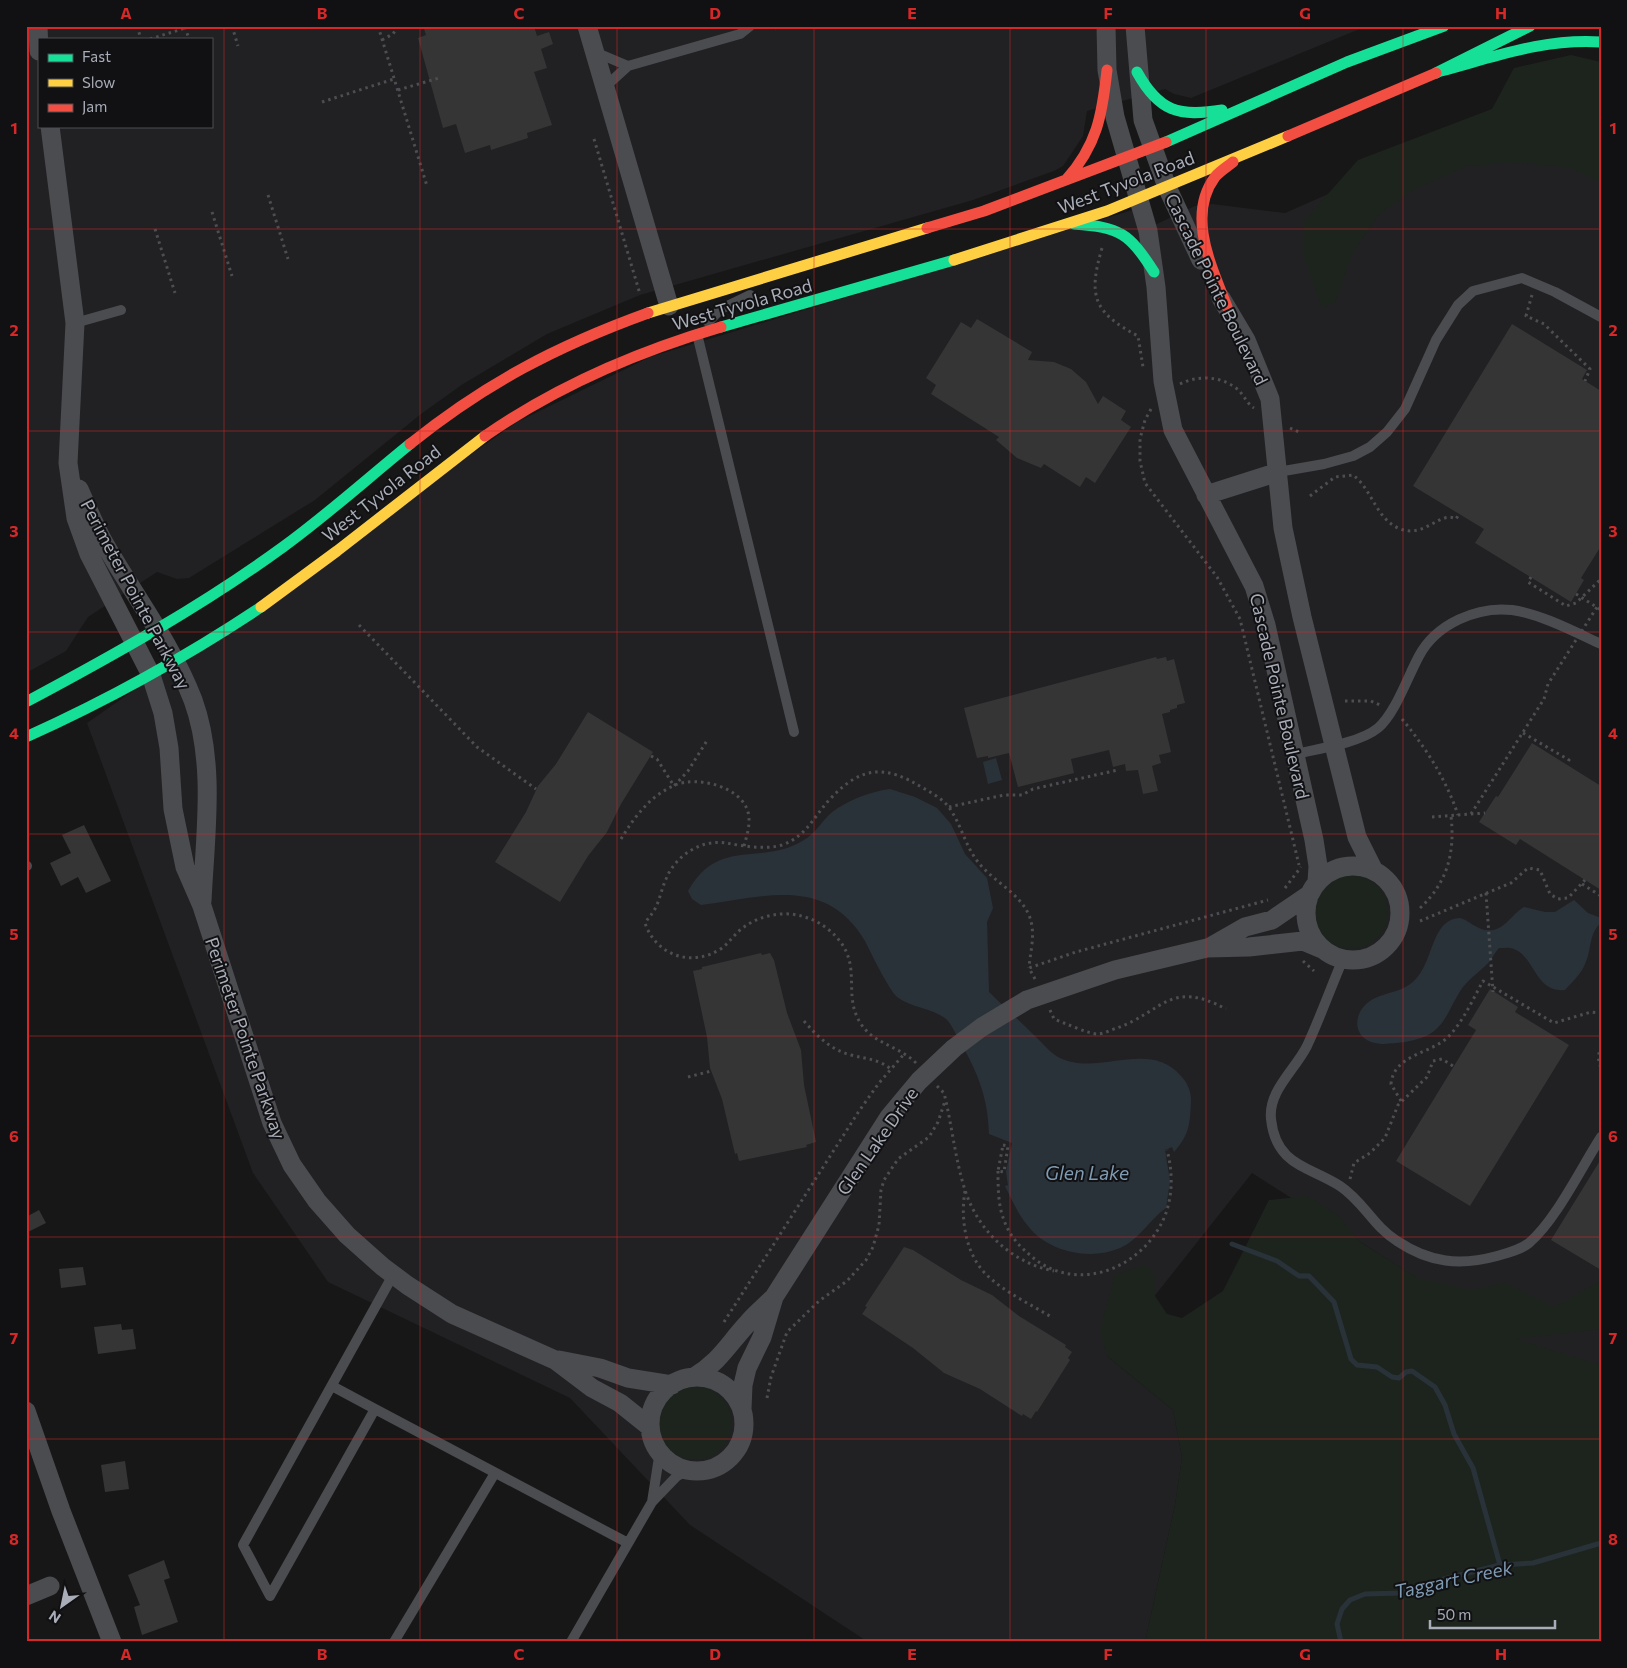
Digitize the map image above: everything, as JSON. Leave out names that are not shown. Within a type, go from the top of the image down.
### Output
[{"type":"main road","name":"West Tyvola Road","points":[[26,702],[134,645],[285,546],[402,451],[480,393],[518,369],[633,318],[667,313],[885,240],[984,211],[1064,182],[1152,148],[1347,62],[1444,26]]},
{"type":"main road","name":"West Tyvola Road","points":[[26,737],[67,719],[151,675],[242,620],[306,576],[426,479],[490,432],[535,402],[581,378],[627,358],[696,334],[895,278],[1068,224],[1167,187],[1441,71],[1530,26]]},
{"type":"main road","points":[[1441,71],[1538,45],[1572,40],[1601,42]]},
{"type":"main road","points":[[1064,182],[1083,162],[1094,142],[1102,113],[1107,70]]},
{"type":"main road","points":[[1137,72],[1146,88],[1158,101],[1178,110],[1194,114],[1251,105]]},
{"type":"main road","points":[[1227,307],[1203,239],[1201,218],[1206,193],[1216,177],[1240,156]]},
{"type":"main road","points":[[1068,224],[1110,228],[1126,237],[1142,253],[1154,272]]},
{"type":"main road","points":[[535,402],[559,377]]},
{"type":"street","points":[[587,26],[606,86],[667,313]]},
{"type":"street","name":"Cascade Pointe Boulevard","points":[[1106,26],[1107,70],[1115,117],[1148,231],[1154,272],[1163,382],[1173,430],[1254,586],[1266,625],[1314,840],[1318,866],[1314,888]]},
{"type":"street","name":"Cascade Pointe Boulevard","points":[[1135,26],[1137,72],[1143,120],[1152,148],[1167,187],[1201,261],[1246,340],[1270,399],[1282,528],[1357,837],[1374,871]]},
{"type":"street","name":"Perimeter Pointe Parkway","points":[[50,128],[75,323],[68,462],[76,518],[89,554],[151,675],[163,714],[169,748],[173,809],[185,868],[202,906],[272,1123],[292,1166],[317,1201],[347,1235],[393,1275],[452,1314],[555,1360],[592,1388],[620,1403],[650,1427]]},
{"type":"street","name":"Perimeter Pointe Parkway","points":[[68,462],[103,541],[175,661],[193,700],[204,749],[207,791],[202,906]]},
{"type":"street","points":[[1206,495],[1278,472]]},
{"type":"street","points":[[1359,866],[1374,871],[1388,881],[1396,895],[1400,911],[1398,927],[1390,942],[1378,953],[1363,959],[1343,959],[1322,948],[1312,937],[1307,923],[1306,908],[1314,888],[1329,873],[1342,867],[1359,866]]},
{"type":"street","name":"Glen Lake Drive","points":[[1207,948],[1245,927],[1272,920],[1314,888]]},
{"type":"street","name":"Glen Lake Drive","points":[[694,1377],[712,1366],[730,1347],[746,1325],[774,1297],[889,1117],[927,1073],[975,1032],[1027,1000],[1116,970],[1207,948],[1249,947],[1303,941],[1322,948]]},
{"type":"street","name":"Glen Lake Drive","points":[[742,1410],[743,1385],[747,1368],[762,1337],[774,1297]]},
{"type":"street","name":"Perimeter Pointe Parkway","points":[[555,1360],[600,1368],[628,1378],[672,1384]]},
{"type":"street","points":[[694,1377],[709,1378],[722,1384],[734,1395],[742,1410],[744,1426],[741,1442],[732,1456],[720,1466],[704,1470],[688,1470],[672,1464],[654,1442],[650,1427],[652,1412],[657,1399],[672,1384],[694,1377]]},
{"type":"street","points":[[26,1411],[61,1511],[112,1642]]},
{"type":"street","points":[[26,1596],[50,1586]]},
{"type":"lane","points":[[606,86],[628,66],[740,34],[750,26]]},
{"type":"lane","points":[[595,52],[628,66]]},
{"type":"lane","points":[[845,264],[885,240]]},
{"type":"lane","points":[[1278,472],[1324,464],[1353,456],[1370,446],[1396,422],[1405,409],[1436,340],[1458,305],[1473,291],[1522,278],[1601,317]]},
{"type":"lane","points":[[757,293],[739,299],[721,309],[696,334],[794,732]]},
{"type":"lane","points":[[75,323],[121,310]]},
{"type":"lane","points":[[1295,754],[1334,745],[1371,733],[1378,728],[1390,711],[1422,649],[1447,626],[1464,617],[1498,610],[1514,610],[1561,625],[1601,644]]},
{"type":"lane","points":[[1343,959],[1306,1046],[1277,1093],[1272,1105],[1271,1118],[1282,1151],[1292,1161],[1347,1191],[1360,1202],[1396,1241],[1420,1254],[1458,1263],[1476,1262],[1516,1250],[1528,1243],[1552,1216],[1601,1136]]},
{"type":"lane","points":[[375,1409],[270,1596],[243,1545],[393,1275]]},
{"type":"lane","points":[[332,1386],[628,1543]]},
{"type":"lane","points":[[652,1502],[660,1451]]},
{"type":"lane","points":[[571,1642],[652,1502],[677,1476],[688,1470]]},
{"type":"lane","points":[[394,1642],[495,1473]]},
{"type":"path","points":[[137,26],[141,38]]},
{"type":"path","points":[[153,38],[192,26]]},
{"type":"path","points":[[232,26],[238,46]]},
{"type":"path","points":[[378,26],[427,186]]},
{"type":"path","points":[[382,40],[393,34],[398,26]]},
{"type":"path","points":[[770,26],[776,29]]},
{"type":"path","points":[[398,90],[439,78]]},
{"type":"path","points":[[322,102],[394,79]]},
{"type":"path","points":[[594,139],[640,295]]},
{"type":"path","points":[[268,195],[288,259]]},
{"type":"path","points":[[212,212],[232,276]]},
{"type":"path","points":[[155,229],[175,293]]},
{"type":"path","points":[[1104,242],[1094,278],[1094,290],[1102,309],[1125,329],[1138,336],[1144,374]]},
{"type":"path","points":[[1535,283],[1526,316],[1544,324],[1590,369],[1585,381]]},
{"type":"path","points":[[1148,403],[1149,412]]},
{"type":"path","points":[[1310,496],[1335,477],[1352,475],[1364,486],[1380,514],[1398,527],[1417,530],[1449,516],[1456,519],[1459,514]]},
{"type":"path","points":[[1531,577],[1528,582],[1566,606],[1576,603],[1601,579]]},
{"type":"path","points":[[1576,594],[1601,610]]},
{"type":"path","points":[[1472,814],[1544,699],[1548,684],[1597,607]]},
{"type":"path","points":[[359,625],[477,748],[536,789]]},
{"type":"path","points":[[1345,701],[1371,701],[1390,711],[1404,722],[1440,773],[1448,787],[1458,815]]},
{"type":"path","points":[[1523,733],[1569,760],[1566,764]]},
{"type":"path","points":[[621,838],[643,807],[674,786],[688,771],[708,739]]},
{"type":"path","points":[[651,756],[657,759],[674,786]]},
{"type":"path","points":[[1029,968],[1033,933],[1024,905],[977,861],[949,807],[934,794],[908,778],[880,770],[869,773],[838,791],[804,832],[781,845],[744,846],[709,842],[697,847],[679,859],[666,878],[657,905],[646,925],[666,952],[679,958],[702,957],[723,947],[744,927],[766,916],[791,914],[813,920],[827,929],[845,947],[850,962],[855,1012],[865,1030],[883,1044],[905,1053],[927,1073],[944,1094],[965,1190],[987,1231],[1012,1255],[1039,1268],[1079,1275],[1102,1273],[1124,1263],[1146,1244],[1161,1223],[1169,1201],[1171,1177],[1167,1150]]},
{"type":"path","points":[[949,807],[1004,795],[1022,795],[1033,789],[1118,770]]},
{"type":"path","points":[[674,786],[701,780],[717,785],[739,798],[748,813],[749,823],[744,846]]},
{"type":"path","points":[[1432,817],[1485,813]]},
{"type":"path","points":[[1420,908],[1428,899],[1449,863],[1453,845],[1451,816]]},
{"type":"path","points":[[1420,921],[1511,883],[1532,867],[1543,873],[1550,894],[1558,899],[1568,898],[1585,880]]},
{"type":"path","points":[[1582,884],[1601,896]]},
{"type":"path","points":[[1486,893],[1493,990]]},
{"type":"path","points":[[1401,1101],[1391,1084],[1396,1072],[1414,1054],[1448,1037],[1483,981],[1493,990],[1554,1023],[1591,1012],[1601,1013]]},
{"type":"path","points":[[804,1021],[832,1048],[852,1056],[875,1059],[891,1068]]},
{"type":"path","points":[[1601,1046],[1599,1054],[1601,1069]]},
{"type":"path","points":[[721,1326],[859,1111],[891,1068],[905,1053]]},
{"type":"path","points":[[1347,1191],[1354,1163],[1370,1153],[1386,1138],[1401,1101],[1426,1077],[1433,1062],[1442,1059],[1453,1066]]},
{"type":"path","points":[[688,1077],[711,1071]]},
{"type":"path","points":[[767,1398],[771,1377],[787,1332],[818,1300],[847,1281],[866,1260],[873,1247],[879,1225],[880,1190],[884,1180],[898,1159],[929,1137],[938,1122],[946,1101]]},
{"type":"path","points":[[998,1171],[1004,1172],[1008,1146],[1002,1145],[998,1171],[1000,1198],[1006,1225],[1018,1245],[1037,1261],[1054,1271]]},
{"type":"path","points":[[965,1190],[962,1215],[965,1232],[984,1271],[999,1285],[1053,1318]]},
{"type":"shaded area","points":[[26,26],[1367,26],[1191,98],[1174,94],[1165,89],[1087,111],[1083,136],[1063,166],[1054,171],[973,200],[640,295],[547,334],[463,384],[421,414],[315,500],[189,578],[177,579],[157,572],[88,617],[66,651],[26,673]]},
{"type":"shaded area","points":[[1571,55],[1601,62],[1601,183],[1568,167],[1514,163],[1467,166],[1415,189],[1379,214],[1353,252],[1335,302],[1322,308],[1303,255],[1303,222],[1358,160],[1492,109],[1514,68]]},
{"type":"shaded area","points":[[1566,89],[1601,99],[1601,1395],[1252,1173],[1107,1356],[1173,1410],[1182,1457],[1175,1505],[1145,1642],[868,1642],[690,1525],[570,1398],[328,1282],[253,1173],[87,723],[517,422],[650,357],[1136,209],[1144,230],[1195,206],[1212,204],[1285,213]]},
{"type":"shaded area","points":[[1351,875],[1365,878],[1377,886],[1385,898],[1388,912],[1385,926],[1377,938],[1365,946],[1351,949],[1337,946],[1325,938],[1317,926],[1314,912],[1317,898],[1325,886],[1337,878]]},
{"type":"shaded area","points":[[1307,1196],[1338,1215],[1360,1242],[1418,1278],[1472,1290],[1505,1283],[1554,1307],[1601,1281],[1601,1329],[1515,1339],[1601,1365],[1601,1642],[1145,1642],[1175,1505],[1182,1457],[1173,1410],[1107,1356],[1100,1330],[1115,1275],[1144,1265],[1154,1273],[1155,1296],[1167,1314],[1182,1318],[1223,1291],[1269,1200]]},
{"type":"shaded area","points":[[695,1386],[716,1392],[726,1402],[732,1423],[726,1444],[716,1454],[695,1460],[674,1454],[664,1444],[658,1423],[664,1402],[674,1392]]},
{"type":"water","points":[[996,758],[1002,780],[988,784],[983,762]]},
{"type":"water","name":"Glen Lake","points":[[890,789],[915,797],[937,808],[951,824],[965,854],[987,878],[993,908],[987,922],[989,992],[1058,1057],[1073,1062],[1089,1063],[1138,1059],[1153,1060],[1168,1065],[1187,1084],[1191,1100],[1186,1134],[1174,1152],[1172,1147],[1165,1150],[1170,1181],[1166,1208],[1133,1240],[1120,1248],[1096,1254],[1070,1252],[1047,1242],[1036,1235],[1028,1226],[1018,1212],[1005,1186],[1008,1185],[1006,1172],[1012,1143],[989,1134],[984,1096],[980,1084],[971,1062],[951,1025],[941,1015],[909,1004],[897,997],[865,941],[849,920],[832,906],[813,898],[792,895],[770,895],[701,905],[692,899],[688,891],[700,874],[713,864],[741,855],[772,852],[788,848],[808,837],[831,813],[844,804],[867,794]]},
{"type":"water","points":[[1574,900],[1588,913],[1601,918],[1601,923],[1592,937],[1583,968],[1565,990],[1547,986],[1521,953],[1512,948],[1499,948],[1490,961],[1463,987],[1442,1023],[1429,1034],[1403,1042],[1384,1044],[1367,1040],[1360,1033],[1357,1023],[1362,1008],[1377,997],[1404,988],[1416,979],[1425,965],[1439,931],[1451,920],[1460,918],[1482,929],[1492,930],[1502,926],[1524,907],[1545,912],[1555,912]]},
{"type":"building","points":[[423,26],[534,26],[537,36],[549,32],[553,44],[541,49],[547,68],[534,72],[552,125],[527,133],[528,138],[491,150],[490,145],[465,153],[456,124],[443,128],[418,38],[426,35]]},
{"type":"building","points":[[977,319],[1032,352],[1028,360],[1054,362],[1071,369],[1086,382],[1098,404],[1103,396],[1126,411],[1121,420],[1131,427],[1095,483],[1086,477],[1080,487],[1044,464],[1041,468],[1017,458],[996,440],[999,437],[931,394],[936,385],[926,378],[961,322],[971,328]]},
{"type":"building","points":[[1512,324],[1587,370],[1582,379],[1601,391],[1601,546],[1581,578],[1584,580],[1571,602],[1475,543],[1484,529],[1413,486]]},
{"type":"building","points":[[1156,657],[1157,659],[1166,657],[1167,661],[1174,659],[1185,703],[1177,705],[1177,708],[1170,710],[1170,712],[1162,714],[1171,752],[1159,755],[1161,763],[1152,766],[1158,791],[1143,794],[1138,770],[1126,771],[1125,764],[1113,767],[1109,750],[1071,759],[1074,773],[1018,787],[1009,753],[988,758],[988,756],[977,758],[964,708]]},
{"type":"building","points":[[588,712],[653,752],[621,804],[607,832],[588,856],[560,902],[495,862],[526,812],[538,786],[556,764]]},
{"type":"building","points":[[1532,743],[1601,786],[1601,890],[1520,839],[1516,845],[1479,822],[1496,796],[1498,797]]},
{"type":"building","points":[[84,825],[111,881],[86,893],[78,877],[61,886],[50,863],[71,853],[62,835]]},
{"type":"building","points":[[761,953],[762,955],[770,953],[774,960],[787,1013],[801,1050],[804,1085],[816,1142],[806,1145],[807,1147],[739,1161],[737,1153],[735,1154],[722,1099],[710,1068],[707,1037],[693,971],[702,969],[702,967]]},
{"type":"building","points":[[1490,989],[1518,1007],[1515,1012],[1569,1045],[1470,1206],[1396,1161],[1476,1030],[1468,1025]]},
{"type":"building","points":[[1601,1159],[1601,1270],[1551,1240]]},
{"type":"building","points":[[39,1210],[46,1223],[26,1233],[26,1217]]},
{"type":"building","points":[[904,1247],[913,1250],[961,1280],[992,1295],[1019,1316],[1066,1345],[1065,1347],[1072,1352],[1068,1358],[1070,1360],[1031,1419],[1023,1414],[1022,1416],[980,1389],[944,1373],[913,1348],[862,1314],[867,1307],[865,1306]]},
{"type":"building","points":[[83,1267],[86,1285],[61,1288],[59,1269]]},
{"type":"building","points":[[121,1324],[122,1330],[133,1329],[136,1349],[98,1354],[94,1327]]},
{"type":"building","points":[[125,1461],[129,1489],[105,1492],[101,1465]]},
{"type":"building","points":[[164,1560],[170,1578],[164,1580],[178,1622],[142,1635],[134,1607],[140,1605],[128,1575]]},
{"type":"waterway","points":[[1232,1244],[1277,1261],[1299,1276],[1309,1276],[1334,1302],[1351,1359],[1357,1365],[1377,1367],[1392,1377],[1399,1378],[1406,1372],[1412,1371],[1435,1387],[1445,1405],[1454,1434],[1473,1468],[1500,1565]]},
{"type":"waterway","name":"Taggart Creek","points":[[1341,1642],[1337,1624],[1342,1609],[1350,1600],[1365,1594],[1400,1593],[1444,1579],[1500,1565],[1533,1563],[1601,1543]]},
{"type":"traffic: fast","points":[[1166,142],[1347,62],[1444,26]]},
{"type":"traffic: fast","points":[[1436,73],[1530,26]]},
{"type":"traffic: fast","points":[[1441,71],[1540,46],[1560,43],[1601,42]]},
{"type":"traffic: fast","points":[[1137,72],[1154,96],[1172,109],[1194,113],[1222,110]]},
{"type":"traffic: fast","points":[[1074,224],[1102,227],[1122,234],[1137,248],[1154,272]]},
{"type":"traffic: fast","points":[[721,327],[954,260]]},
{"type":"traffic: fast","points":[[26,702],[157,629],[221,590],[316,522],[410,444]]},
{"type":"traffic: fast","points":[[26,737],[146,677],[261,607]]},
{"type":"traffic: slow","points":[[954,260],[1107,211],[1288,136]]},
{"type":"traffic: slow","points":[[648,313],[927,228]]},
{"type":"traffic: slow","points":[[261,607],[337,551],[485,436]]},
{"type":"traffic: jam","points":[[1066,180],[1085,155],[1096,129],[1103,102],[1107,70]]},
{"type":"traffic: jam","points":[[1288,136],[1436,73]]},
{"type":"traffic: jam","points":[[927,228],[984,211],[1166,142]]},
{"type":"traffic: jam","points":[[1227,307],[1209,259],[1202,225],[1203,208],[1207,192],[1215,177],[1233,162]]},
{"type":"traffic: jam","points":[[410,444],[466,402],[523,368],[583,339],[648,313]]},
{"type":"traffic: jam","points":[[485,436],[540,401],[598,372],[658,348],[721,327]]}]
